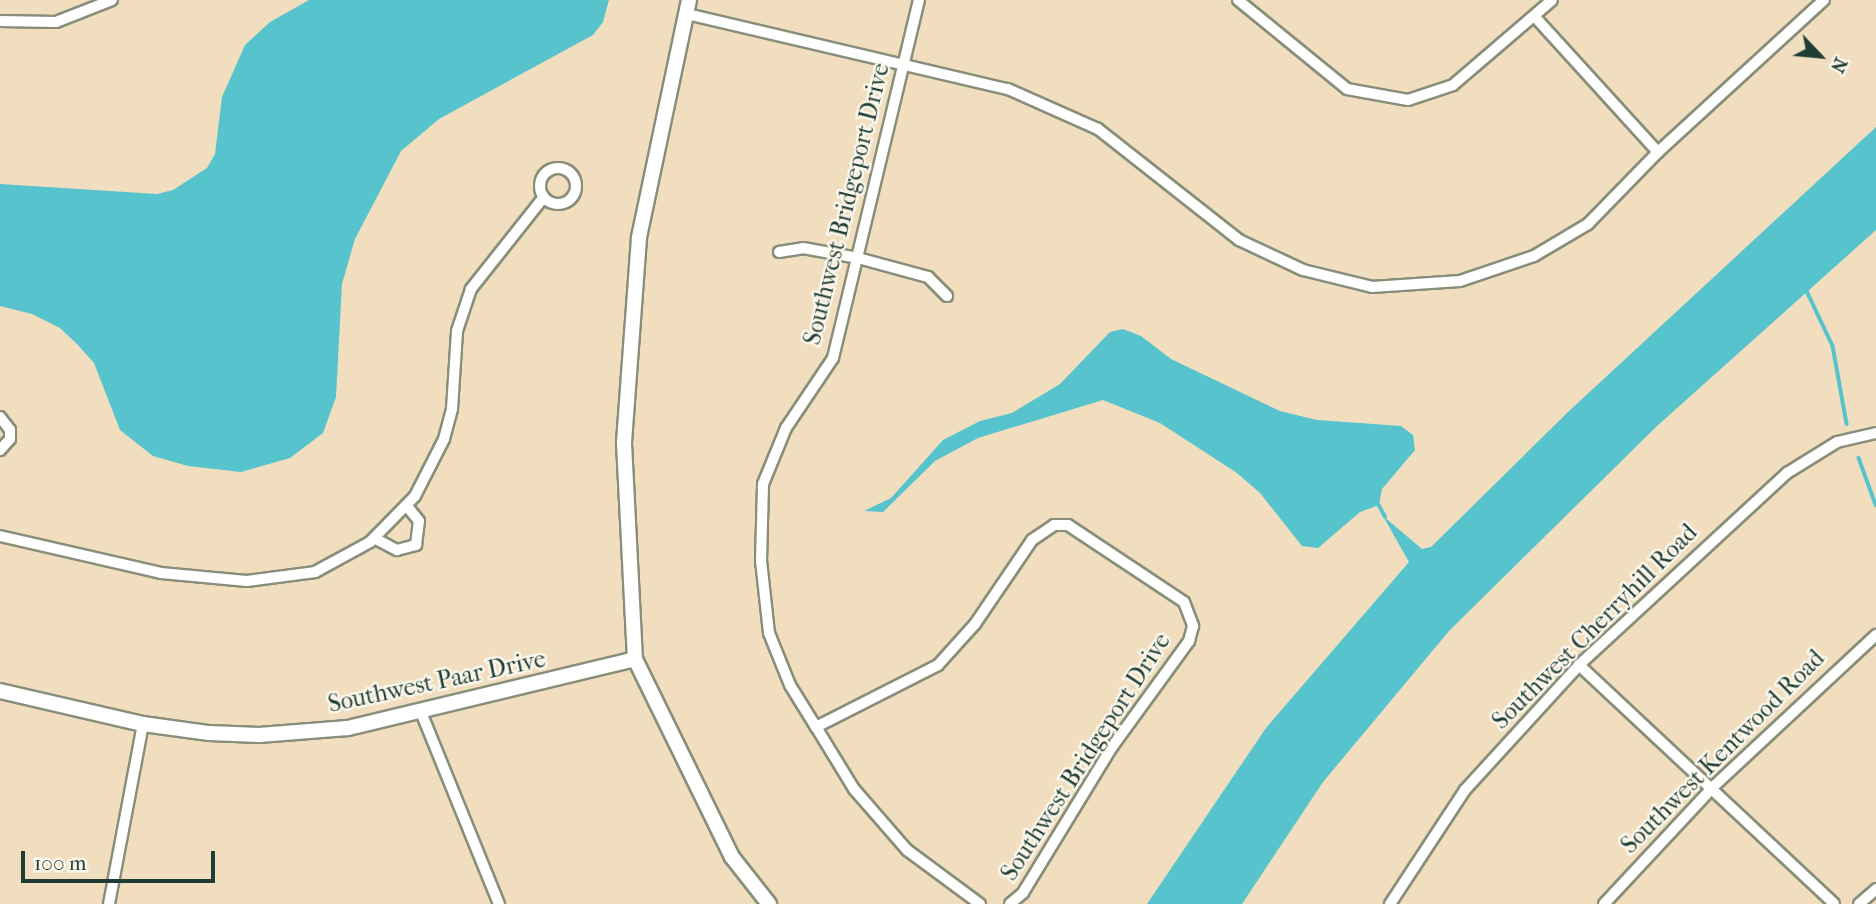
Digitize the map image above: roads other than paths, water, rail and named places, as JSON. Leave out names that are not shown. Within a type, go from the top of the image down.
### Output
[{"type":"street","points":[[0,21],[56,22],[112,0]]},
{"type":"street","name":"Southwest Bridgeport Drive","points":[[919,0],[833,358],[786,428],[763,484],[761,561],[769,633],[790,685],[832,759],[885,827],[936,875],[980,904]]},
{"type":"street","points":[[1238,0],[1347,89],[1408,100],[1453,85],[1552,0]]},
{"type":"street","points":[[769,904],[732,857],[635,659],[625,443],[639,238],[688,7],[903,65],[1008,89],[1098,129],[1239,240],[1303,270],[1372,287],[1460,281],[1534,256],[1588,224],[1658,152],[1824,0]]},
{"type":"street","points":[[1535,17],[1658,152]]},
{"type":"street","points":[[0,536],[162,573],[247,581],[315,572],[374,538],[407,506],[444,439],[452,409],[457,331],[471,289],[543,198]]},
{"type":"street","points":[[779,252],[803,248],[858,258],[928,277],[947,296]]},
{"type":"street","points":[[0,417],[10,430],[10,439],[0,450]]},
{"type":"street","name":"Southwest Cherryhill Road","points":[[1390,904],[1465,790],[1579,665],[1787,473],[1837,442],[1876,433]]},
{"type":"street","points":[[374,538],[397,550],[416,545],[419,521],[407,506]]},
{"type":"street","name":"Southwest Bridgeport Drive","points":[[816,727],[938,665],[962,641],[1032,540],[1054,525],[1076,529],[1184,602],[1193,618],[1189,640],[1104,758],[1023,893],[1010,904]]},
{"type":"street","name":"Southwest Kentwood Road","points":[[1604,904],[1713,787],[1876,635]]},
{"type":"street","name":"Southwest Paar Drive","points":[[0,691],[143,724],[209,733],[259,734],[348,729],[635,659]]},
{"type":"street","points":[[1579,665],[1713,787],[1834,904]]},
{"type":"street","points":[[421,712],[499,904]]},
{"type":"street","points":[[108,904],[143,724]]},
{"type":"street","points":[[1859,904],[1876,889]]},
{"type":"water","points":[[309,0],[609,0],[603,22],[593,35],[439,119],[401,151],[355,239],[342,284],[336,397],[323,433],[290,458],[241,472],[188,466],[153,456],[120,430],[94,363],[77,344],[60,328],[32,314],[0,306],[0,184],[157,194],[173,190],[207,168],[215,154],[222,97],[245,45],[270,22]]},
{"type":"water","points":[[1876,127],[1876,230],[1657,426],[1449,631],[1323,782],[1242,904],[1147,904],[1266,728],[1409,562],[1383,516],[1422,549],[1431,547],[1568,412]]},
{"type":"water","points":[[1123,329],[1141,336],[1171,359],[1280,411],[1317,420],[1401,426],[1413,435],[1415,450],[1382,489],[1379,505],[1360,512],[1318,548],[1302,546],[1260,493],[1237,473],[1160,423],[1103,400],[978,438],[935,461],[883,512],[864,511],[891,498],[943,440],[980,421],[1012,413],[1060,384],[1110,332]]},
{"type":"waterway","points":[[1806,289],[1833,346],[1847,424]]},
{"type":"waterway","points":[[1859,458],[1876,505]]},
{"type":"waterway","points":[[1379,505],[1385,516]]}]
